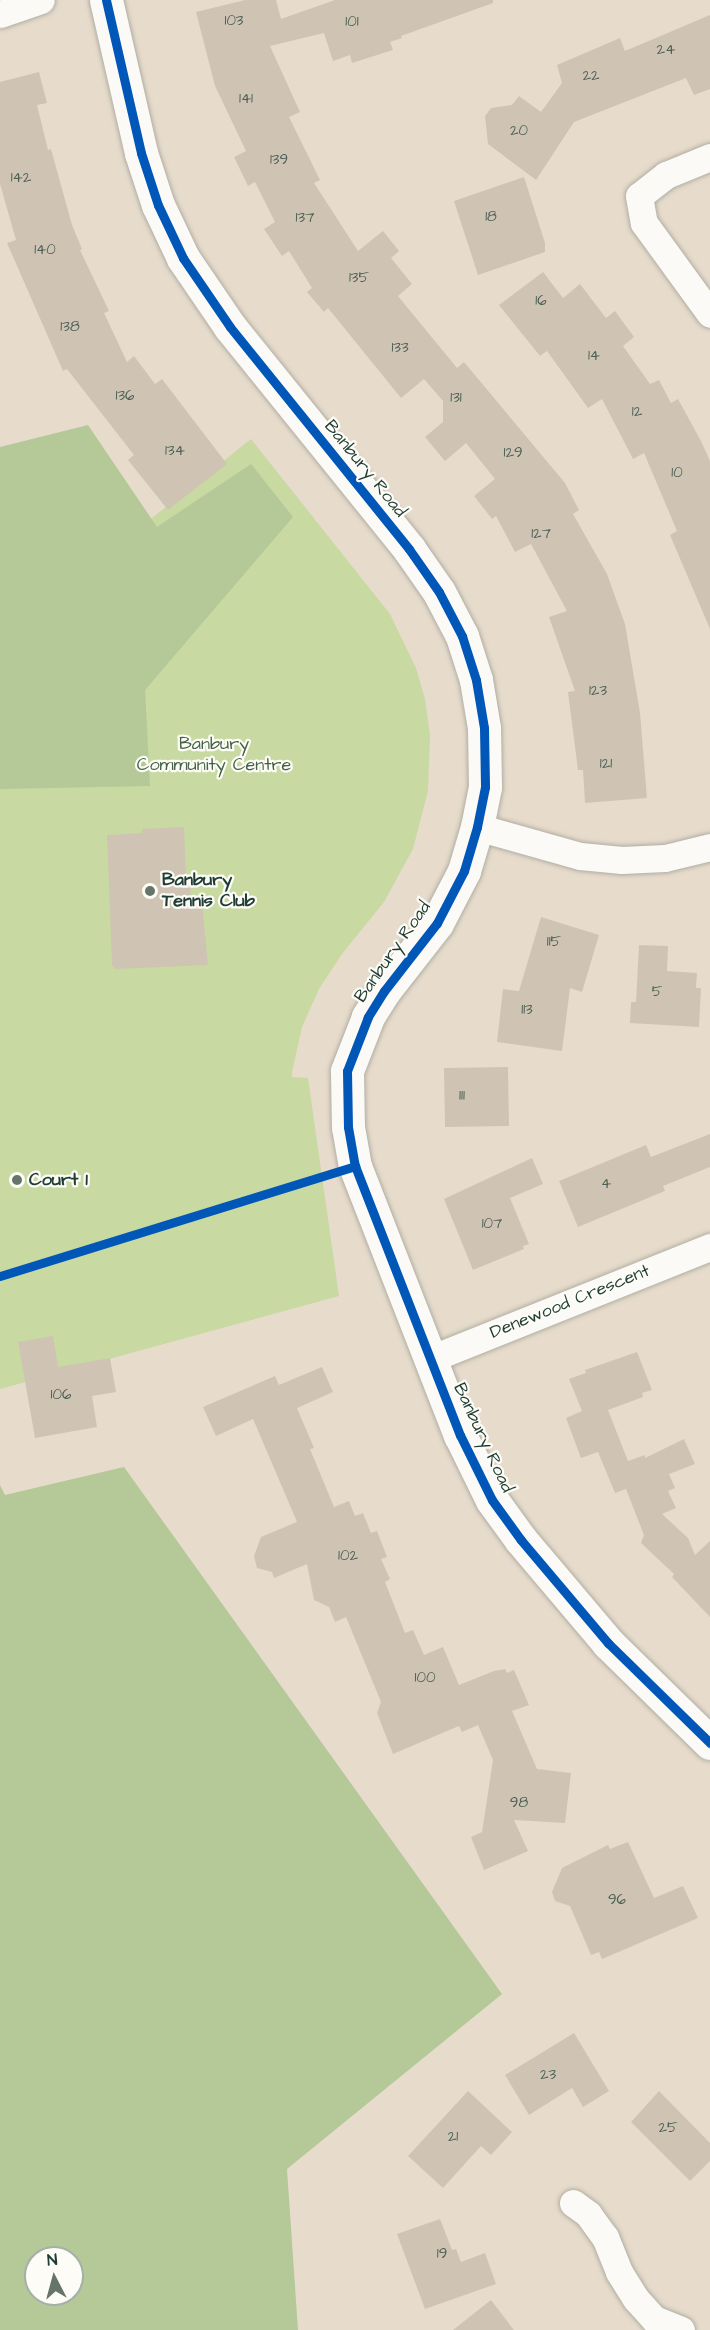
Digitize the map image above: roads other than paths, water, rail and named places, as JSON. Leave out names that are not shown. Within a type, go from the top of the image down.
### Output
[{"type":"street","points":[[0,14],[40,0]]},
{"type":"street","name":"Banbury Road","points":[[106,0],[141,153],[158,205],[183,258],[230,327],[409,549],[439,592],[462,636],[476,680],[484,728],[485,787],[477,827],[464,871],[437,923],[384,991],[368,1017],[347,1071],[348,1127],[355,1166],[460,1436],[492,1500],[522,1540],[608,1643],[710,1743]]},
{"type":"street","points":[[710,157],[666,175],[639,196],[644,223],[710,314]]},
{"type":"street","points":[[477,827],[580,856],[622,860],[665,858],[710,847]]},
{"type":"street","name":"Denewood Crescent","points":[[430,1359],[710,1247]]},
{"type":"street","points":[[573,2203],[588,2214],[605,2237],[619,2272],[636,2299],[654,2319],[681,2330]]},
{"type":"place","name":"Banbury Tennis Club","points":[[150,891]]},
{"type":"place","name":"Court 1","points":[[17,1180]]},
{"type":"park label","name":"Banbury Community Centre","points":[[214,756]]}]
